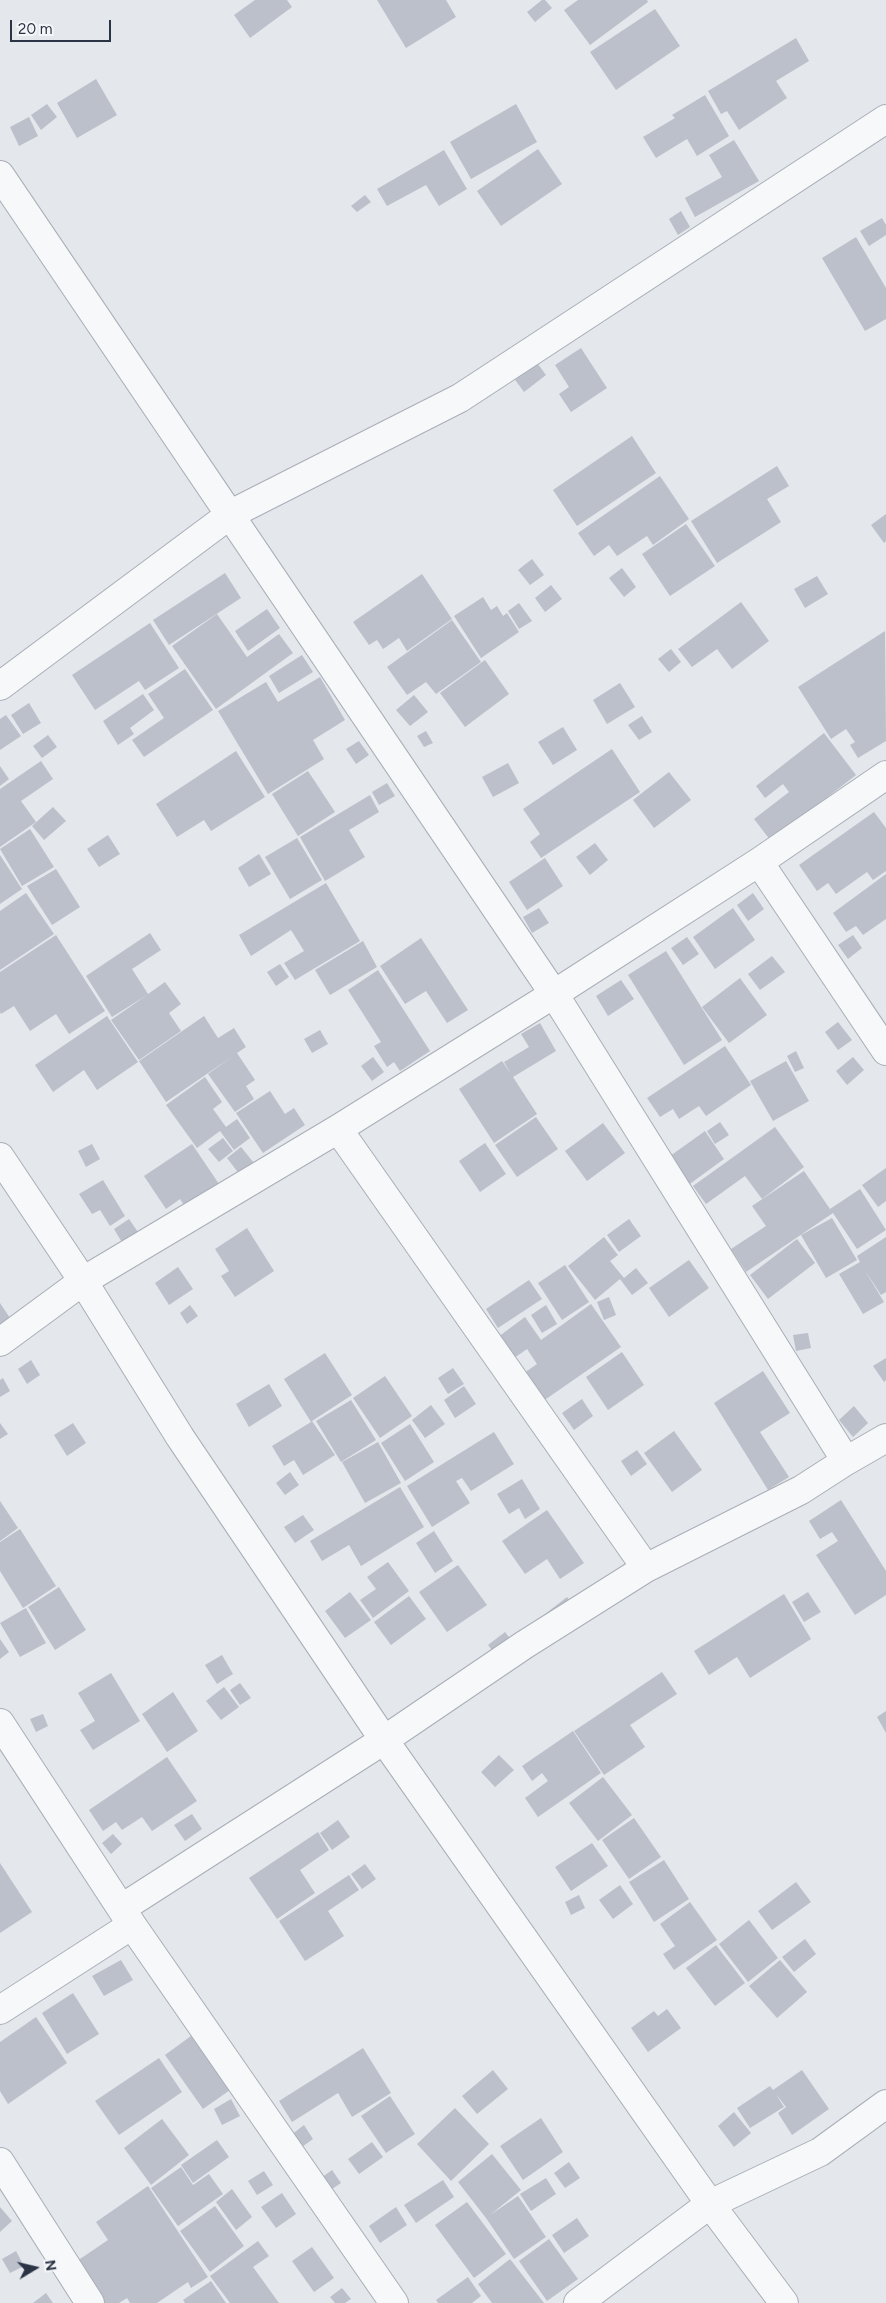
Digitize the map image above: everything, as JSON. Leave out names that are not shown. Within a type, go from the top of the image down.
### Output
[{"type":"street","points":[[0,686],[231,514],[460,398],[886,119]]},
{"type":"street","points":[[0,175],[554,994],[846,1461]]},
{"type":"street","points":[[0,1342],[83,1281],[338,1129],[554,994],[759,862],[886,776]]},
{"type":"street","points":[[759,862],[886,1051]]},
{"type":"street","points":[[338,1129],[646,1568]]},
{"type":"street","points":[[0,1157],[83,1281],[180,1437],[384,1740],[710,2204],[784,2303]]},
{"type":"street","points":[[0,2010],[127,1916],[524,1645],[646,1568],[801,1490],[886,1438]]},
{"type":"street","points":[[0,1723],[127,1916],[394,2303]]},
{"type":"street","points":[[578,2303],[710,2204],[820,2152],[886,2104]]},
{"type":"street","points":[[0,2162],[90,2303]]},
{"type":"building","points":[[255,0],[287,0],[292,7],[250,38],[234,15]]},
{"type":"building","points":[[377,0],[446,0],[456,17],[406,48]]},
{"type":"building","points":[[542,0],[545,0],[552,8],[535,22],[527,12]]},
{"type":"building","points":[[578,0],[647,0],[648,2],[590,45],[564,10]]},
{"type":"building","points":[[655,9],[680,46],[616,90],[590,52]]},
{"type":"building","points":[[796,38],[809,61],[776,81],[787,98],[739,130],[727,111],[721,114],[708,91]]},
{"type":"building","points":[[96,79],[117,115],[77,138],[57,103]]},
{"type":"building","points":[[705,95],[729,136],[697,156],[687,139],[656,158],[643,137],[675,118],[672,115]]},
{"type":"building","points":[[47,104],[57,117],[41,130],[31,115]]},
{"type":"building","points":[[516,104],[537,142],[471,179],[450,142]]},
{"type":"building","points":[[29,117],[38,136],[19,146],[10,127]]},
{"type":"building","points":[[734,140],[759,181],[695,217],[685,198],[722,177],[709,155]]},
{"type":"building","points":[[538,149],[562,184],[501,226],[477,191]]},
{"type":"building","points":[[444,150],[467,189],[439,206],[426,185],[387,206],[377,189]]},
{"type":"building","points":[[365,195],[371,202],[357,212],[351,206]]},
{"type":"building","points":[[681,211],[690,227],[678,235],[669,219]]},
{"type":"building","points":[[882,218],[886,225],[886,235],[869,246],[860,231]]},
{"type":"building","points":[[856,237],[886,288],[886,319],[865,331],[822,258]]},
{"type":"building","points":[[581,348],[607,388],[571,412],[559,394],[569,387],[555,365]]},
{"type":"building","points":[[535,360],[546,375],[524,392],[513,377]]},
{"type":"building","points":[[632,436],[656,473],[577,526],[553,490]]},
{"type":"building","points":[[777,466],[789,486],[767,499],[781,522],[717,563],[691,521]]},
{"type":"building","points":[[660,476],[689,519],[653,545],[647,536],[617,556],[609,545],[594,556],[578,533]]},
{"type":"building","points":[[886,514],[886,541],[884,543],[871,525]]},
{"type":"building","points":[[686,524],[715,566],[670,596],[642,554]]},
{"type":"building","points":[[532,559],[544,575],[530,585],[518,570]]},
{"type":"building","points":[[622,568],[636,587],[624,597],[609,578]]},
{"type":"building","points":[[225,573],[241,598],[169,645],[153,620]]},
{"type":"building","points":[[422,574],[452,619],[407,651],[399,638],[383,649],[377,640],[369,645],[353,622]]},
{"type":"building","points":[[817,576],[828,594],[805,608],[794,589]]},
{"type":"building","points":[[551,585],[562,599],[545,612],[535,598]]},
{"type":"building","points":[[483,597],[491,610],[497,606],[503,616],[507,613],[519,632],[481,658],[454,616]]},
{"type":"building","points":[[741,602],[769,641],[732,669],[717,649],[692,667],[678,649]]},
{"type":"building","points":[[519,603],[532,621],[519,629],[508,611]]},
{"type":"building","points":[[267,609],[280,628],[248,651],[235,631]]},
{"type":"building","points":[[217,614],[247,657],[279,634],[293,653],[216,709],[172,646]]},
{"type":"building","points":[[452,620],[481,662],[436,694],[426,682],[407,695],[387,667]]},
{"type":"building","points":[[150,623],[179,668],[145,690],[139,681],[95,710],[72,675]]},
{"type":"building","points":[[885,631],[886,741],[858,758],[850,745],[855,742],[846,729],[831,739],[798,687]]},
{"type":"building","points":[[671,649],[681,662],[669,672],[658,659]]},
{"type":"building","points":[[302,655],[313,672],[279,693],[269,676]]},
{"type":"building","points":[[485,660],[509,694],[465,727],[440,693]]},
{"type":"building","points":[[185,669],[213,710],[144,757],[132,740],[164,718],[148,694]]},
{"type":"building","points":[[320,677],[345,720],[313,740],[324,759],[268,794],[218,711],[266,682],[278,702]]},
{"type":"building","points":[[620,683],[635,707],[607,724],[593,700]]},
{"type":"building","points":[[143,694],[154,710],[130,728],[134,734],[118,745],[103,721]]},
{"type":"building","points":[[414,695],[428,712],[410,726],[396,710]]},
{"type":"building","points":[[29,703],[41,723],[23,734],[11,715]]},
{"type":"building","points":[[6,715],[21,736],[0,750],[0,719]]},
{"type":"building","points":[[642,716],[652,732],[639,740],[628,725]]},
{"type":"building","points":[[563,727],[577,750],[553,765],[538,742]]},
{"type":"building","points":[[426,731],[433,743],[424,747],[417,736]]},
{"type":"building","points":[[824,733],[856,775],[771,841],[754,819],[789,792],[783,784],[765,798],[756,786]]},
{"type":"building","points":[[48,735],[57,747],[42,758],[33,746]]},
{"type":"building","points":[[359,741],[369,755],[356,764],[346,749]]},
{"type":"building","points":[[612,749],[640,792],[541,858],[530,842],[540,834],[523,809]]},
{"type":"building","points":[[236,751],[265,797],[211,831],[204,820],[177,837],[156,804]]},
{"type":"building","points":[[41,761],[53,779],[21,801],[36,822],[0,847],[0,789]]},
{"type":"building","points":[[508,763],[519,783],[493,797],[482,777]]},
{"type":"building","points":[[0,766],[9,779],[0,786]]},
{"type":"building","points":[[308,771],[335,812],[298,836],[272,794]]},
{"type":"building","points":[[669,772],[691,800],[654,828],[633,800]]},
{"type":"building","points":[[387,783],[395,796],[379,805],[372,792]]},
{"type":"building","points":[[370,795],[379,812],[349,830],[365,857],[325,881],[300,837]]},
{"type":"building","points":[[53,807],[66,821],[44,840],[32,826]]},
{"type":"building","points":[[874,812],[886,828],[886,871],[873,880],[867,872],[836,894],[828,883],[817,891],[799,865]]},
{"type":"building","points":[[30,829],[54,867],[22,886],[0,849]]},
{"type":"building","points":[[108,835],[120,854],[99,867],[87,849]]},
{"type":"building","points":[[297,838],[322,880],[290,899],[265,857]]},
{"type":"building","points":[[595,843],[608,860],[590,875],[576,857]]},
{"type":"building","points":[[259,854],[271,874],[249,887],[238,868]]},
{"type":"building","points":[[0,855],[22,889],[0,904]]},
{"type":"building","points":[[545,858],[563,886],[527,910],[509,882]]},
{"type":"building","points":[[56,869],[80,907],[52,925],[27,886]]},
{"type":"building","points":[[886,874],[886,919],[863,935],[856,926],[846,932],[833,913]]},
{"type":"building","points":[[326,883],[360,941],[295,980],[284,963],[304,951],[291,930],[251,956],[239,935]]},
{"type":"building","points":[[26,893],[54,934],[0,970],[0,911]]},
{"type":"building","points":[[753,893],[764,909],[748,921],[737,905]]},
{"type":"building","points":[[539,908],[549,923],[532,933],[523,917]]},
{"type":"building","points":[[733,908],[755,940],[715,969],[693,937]]},
{"type":"building","points":[[150,933],[161,950],[132,969],[148,994],[165,982],[181,1004],[169,1013],[181,1031],[139,1060],[111,1020],[147,995],[112,1017],[86,976]]},
{"type":"building","points":[[56,935],[105,1011],[69,1034],[56,1014],[30,1031],[14,1006],[1,1014],[0,1012],[0,972]]},
{"type":"building","points":[[853,935],[862,948],[848,959],[838,945]]},
{"type":"building","points":[[687,937],[699,954],[683,965],[671,948]]},
{"type":"building","points":[[421,938],[468,1010],[447,1023],[426,991],[405,1004],[380,966]]},
{"type":"building","points":[[363,941],[377,967],[330,995],[315,970]]},
{"type":"building","points":[[666,951],[722,1040],[684,1065],[628,975]]},
{"type":"building","points":[[772,956],[785,972],[760,990],[748,974]]},
{"type":"building","points":[[280,964],[289,977],[276,986],[267,972]]},
{"type":"building","points":[[378,970],[430,1051],[400,1071],[394,1062],[387,1067],[374,1046],[381,1042],[348,990]]},
{"type":"building","points":[[740,978],[767,1015],[729,1043],[702,1007]]},
{"type":"building","points":[[621,980],[634,999],[608,1016],[596,996]]},
{"type":"building","points":[[107,1016],[138,1062],[97,1090],[84,1070],[53,1092],[35,1065]]},
{"type":"building","points":[[204,1016],[218,1038],[234,1028],[246,1047],[237,1053],[255,1080],[246,1086],[254,1099],[235,1112],[208,1074],[233,1056],[166,1102],[139,1061]]},
{"type":"building","points":[[838,1022],[852,1040],[838,1050],[825,1032]]},
{"type":"building","points":[[540,1023],[556,1051],[513,1077],[537,1114],[494,1143],[459,1089],[502,1061],[511,1074],[504,1062],[529,1047],[521,1034]]},
{"type":"building","points":[[320,1030],[328,1044],[312,1053],[304,1039]]},
{"type":"building","points":[[725,1046],[751,1085],[706,1116],[699,1106],[679,1119],[673,1109],[660,1117],[647,1098]]},
{"type":"building","points":[[796,1051],[804,1068],[795,1072],[787,1056]]},
{"type":"building","points":[[373,1057],[384,1072],[372,1081],[361,1066]]},
{"type":"building","points":[[853,1057],[864,1070],[847,1085],[836,1071]]},
{"type":"building","points":[[786,1061],[809,1101],[773,1121],[750,1081]]},
{"type":"building","points":[[205,1077],[222,1102],[213,1109],[226,1127],[237,1119],[250,1138],[234,1150],[220,1131],[197,1148],[166,1105]]},
{"type":"building","points":[[270,1091],[285,1114],[294,1108],[305,1125],[263,1153],[236,1113]]},
{"type":"building","points":[[536,1117],[558,1149],[517,1177],[495,1145]]},
{"type":"building","points":[[720,1122],[729,1135],[715,1144],[707,1131]]},
{"type":"building","points":[[603,1123],[625,1153],[587,1181],[565,1151]]},
{"type":"building","points":[[775,1127],[804,1167],[762,1199],[745,1176],[706,1204],[693,1186]]},
{"type":"building","points":[[705,1131],[724,1159],[687,1186],[666,1159]]},
{"type":"building","points":[[223,1138],[233,1151],[219,1162],[208,1149]]},
{"type":"building","points":[[485,1143],[506,1174],[480,1192],[459,1161]]},
{"type":"building","points":[[92,1144],[100,1159],[86,1167],[78,1151]]},
{"type":"building","points":[[192,1144],[219,1184],[185,1207],[180,1199],[166,1209],[144,1176]]},
{"type":"building","points":[[241,1147],[254,1163],[240,1175],[227,1158]]},
{"type":"building","points":[[886,1168],[886,1201],[878,1207],[862,1185]]},
{"type":"building","points":[[804,1171],[830,1209],[860,1189],[886,1230],[857,1249],[833,1213],[746,1272],[731,1249],[766,1226],[752,1206]]},
{"type":"building","points":[[103,1180],[125,1216],[110,1226],[100,1210],[92,1214],[79,1194]]},
{"type":"building","points":[[832,1218],[857,1260],[826,1278],[801,1235]]},
{"type":"building","points":[[129,1219],[142,1238],[126,1249],[114,1229]]},
{"type":"building","points":[[629,1219],[641,1236],[619,1252],[607,1235]]},
{"type":"building","points":[[247,1228],[274,1271],[235,1297],[221,1276],[229,1271],[215,1249]]},
{"type":"building","points":[[604,1237],[618,1255],[610,1261],[624,1278],[636,1268],[648,1283],[632,1295],[620,1279],[595,1300],[568,1266]]},
{"type":"building","points":[[886,1237],[886,1292],[881,1295],[864,1269],[884,1302],[863,1314],[839,1274],[860,1262],[857,1256]]},
{"type":"building","points":[[797,1239],[815,1263],[768,1299],[750,1275]]},
{"type":"building","points":[[689,1260],[709,1288],[669,1317],[649,1288]]},
{"type":"building","points":[[565,1265],[589,1302],[562,1320],[538,1283]]},
{"type":"building","points":[[178,1267],[193,1289],[169,1305],[155,1283]]},
{"type":"building","points":[[529,1280],[542,1299],[498,1328],[486,1309]]},
{"type":"building","points":[[609,1297],[616,1315],[604,1320],[597,1302]]},
{"type":"building","points":[[0,1303],[12,1321],[0,1329]]},
{"type":"building","points":[[591,1304],[621,1347],[536,1406],[517,1378],[537,1364],[527,1349],[510,1361],[494,1340],[525,1317],[541,1340]]},
{"type":"building","points":[[190,1305],[198,1316],[187,1324],[180,1313]]},
{"type":"building","points":[[546,1305],[557,1324],[542,1333],[531,1315]]},
{"type":"building","points":[[808,1333],[811,1348],[796,1351],[793,1335]]},
{"type":"building","points":[[622,1352],[644,1385],[608,1410],[586,1377]]},
{"type":"building","points":[[325,1353],[352,1395],[312,1421],[335,1455],[303,1475],[294,1460],[284,1466],[272,1446],[311,1422],[284,1379]]},
{"type":"building","points":[[886,1358],[886,1380],[884,1382],[873,1366]]},
{"type":"building","points":[[31,1360],[40,1375],[27,1384],[18,1369]]},
{"type":"building","points":[[453,1368],[464,1384],[448,1394],[438,1378]]},
{"type":"building","points":[[763,1371],[790,1413],[760,1432],[789,1477],[768,1490],[714,1403]]},
{"type":"building","points":[[385,1376],[412,1416],[380,1438],[353,1398]]},
{"type":"building","points":[[3,1378],[10,1391],[0,1397],[0,1380]]},
{"type":"building","points":[[269,1384],[282,1406],[249,1427],[236,1404]]},
{"type":"building","points":[[464,1386],[476,1404],[455,1418],[444,1400]]},
{"type":"building","points":[[582,1399],[593,1416],[574,1430],[562,1413]]},
{"type":"building","points":[[351,1400],[376,1440],[341,1462],[316,1421]]},
{"type":"building","points":[[431,1405],[445,1424],[425,1438],[412,1420]]},
{"type":"building","points":[[854,1406],[868,1423],[853,1437],[839,1420]]},
{"type":"building","points":[[0,1423],[8,1434],[0,1439]]},
{"type":"building","points":[[73,1423],[86,1443],[67,1456],[54,1435]]},
{"type":"building","points":[[410,1424],[434,1462],[405,1481],[381,1443]]},
{"type":"building","points":[[674,1431],[702,1470],[672,1492],[644,1453]]},
{"type":"building","points":[[494,1432],[514,1464],[471,1491],[462,1478],[456,1481],[470,1503],[432,1527],[407,1486]]},
{"type":"building","points":[[378,1442],[401,1483],[365,1503],[342,1462]]},
{"type":"building","points":[[637,1450],[647,1464],[631,1476],[621,1461]]},
{"type":"building","points":[[290,1472],[299,1485],[285,1495],[276,1483]]},
{"type":"building","points":[[522,1479],[540,1509],[525,1519],[519,1508],[509,1514],[497,1494]]},
{"type":"building","points":[[400,1487],[424,1527],[361,1566],[349,1545],[322,1561],[310,1541]]},
{"type":"building","points":[[841,1500],[886,1571],[886,1595],[855,1615],[816,1555],[838,1541],[832,1532],[820,1539],[809,1521]]},
{"type":"building","points":[[0,1501],[18,1528],[0,1541]]},
{"type":"building","points":[[547,1510],[584,1563],[560,1579],[547,1559],[525,1574],[502,1541]]},
{"type":"building","points":[[303,1515],[314,1530],[295,1543],[284,1527]]},
{"type":"building","points":[[20,1529],[56,1586],[23,1608],[0,1571],[0,1542]]},
{"type":"building","points":[[434,1531],[453,1561],[435,1573],[416,1543]]},
{"type":"building","points":[[388,1562],[409,1591],[373,1618],[360,1600],[376,1589],[367,1577]]},
{"type":"building","points":[[458,1565],[487,1605],[447,1632],[419,1592]]},
{"type":"building","points":[[59,1587],[86,1630],[55,1650],[28,1607]]},
{"type":"building","points":[[350,1592],[371,1620],[345,1638],[325,1611]]},
{"type":"building","points":[[808,1592],[821,1612],[804,1622],[792,1602]]},
{"type":"building","points":[[784,1594],[811,1639],[750,1678],[737,1657],[709,1675],[694,1651]]},
{"type":"building","points":[[409,1596],[426,1619],[391,1645],[374,1622]]},
{"type":"building","points":[[567,1597],[574,1607],[547,1628],[540,1618]]},
{"type":"building","points":[[26,1608],[46,1643],[20,1657],[0,1623]]},
{"type":"building","points":[[505,1632],[515,1645],[498,1658],[488,1645]]},
{"type":"building","points":[[0,1639],[9,1652],[0,1659]]},
{"type":"building","points":[[222,1655],[233,1674],[217,1684],[205,1665]]},
{"type":"building","points":[[662,1672],[677,1694],[630,1725],[645,1747],[604,1775],[574,1731]]},
{"type":"building","points":[[111,1673],[140,1721],[93,1750],[80,1730],[95,1721],[78,1693]]},
{"type":"building","points":[[240,1683],[251,1698],[240,1705],[230,1690]]},
{"type":"building","points":[[224,1687],[239,1707],[221,1720],[206,1701]]},
{"type":"building","points":[[173,1692],[198,1731],[167,1752],[142,1714]]},
{"type":"building","points":[[886,1711],[886,1733],[877,1717]]},
{"type":"building","points":[[43,1714],[48,1726],[36,1732],[30,1719]]},
{"type":"building","points":[[573,1731],[601,1773],[538,1817],[525,1798],[548,1781],[542,1773],[532,1781],[522,1766]]},
{"type":"building","points":[[499,1755],[514,1770],[495,1787],[481,1772]]},
{"type":"building","points":[[167,1757],[197,1801],[152,1831],[142,1817],[122,1830],[116,1822],[103,1831],[89,1810]]},
{"type":"building","points":[[603,1777],[632,1815],[598,1841],[569,1803]]},
{"type":"building","points":[[192,1814],[202,1829],[185,1841],[174,1825]]},
{"type":"building","points":[[634,1818],[661,1857],[629,1879],[602,1840]]},
{"type":"building","points":[[338,1820],[350,1837],[332,1850],[320,1833]]},
{"type":"building","points":[[318,1832],[329,1850],[300,1870],[315,1893],[277,1919],[249,1878]]},
{"type":"building","points":[[113,1834],[122,1844],[111,1854],[102,1843]]},
{"type":"building","points":[[592,1843],[608,1866],[571,1891],[555,1867]]},
{"type":"building","points":[[664,1860],[689,1899],[654,1922],[629,1882]]},
{"type":"building","points":[[0,1863],[32,1912],[0,1933]]},
{"type":"building","points":[[365,1864],[376,1879],[362,1889],[351,1874]]},
{"type":"building","points":[[349,1875],[359,1890],[328,1911],[344,1936],[305,1961],[279,1921]]},
{"type":"building","points":[[796,1882],[811,1902],[772,1930],[758,1911]]},
{"type":"building","points":[[620,1885],[633,1904],[613,1919],[599,1900]]},
{"type":"building","points":[[579,1895],[585,1908],[571,1915],[565,1902]]},
{"type":"building","points":[[690,1902],[717,1940],[674,1970],[663,1954],[675,1946],[660,1924]]},
{"type":"building","points":[[749,1920],[778,1958],[748,1982],[719,1944]]},
{"type":"building","points":[[805,1939],[816,1954],[794,1972],[782,1957]]},
{"type":"building","points":[[716,1945],[745,1983],[715,2006],[686,1968]]},
{"type":"building","points":[[121,1960],[133,1980],[104,1996],[92,1976]]},
{"type":"building","points":[[780,1960],[807,1992],[777,2018],[749,1986]]},
{"type":"building","points":[[73,1993],[99,2034],[67,2054],[42,2013]]},
{"type":"building","points":[[667,2009],[681,2028],[648,2052],[631,2028],[654,2011],[658,2016]]},
{"type":"building","points":[[36,2017],[67,2063],[8,2104],[0,2091],[0,2042]]},
{"type":"building","points":[[191,2036],[230,2090],[203,2109],[165,2055]]},
{"type":"building","points":[[363,2048],[391,2093],[352,2117],[338,2093],[292,2122],[279,2101]]},
{"type":"building","points":[[159,2058],[182,2092],[119,2135],[95,2101]]},
{"type":"building","points":[[493,2070],[508,2089],[477,2114],[462,2096]]},
{"type":"building","points":[[802,2070],[829,2109],[792,2135],[778,2113],[786,2107],[776,2094],[784,2107],[750,2128],[737,2108],[770,2086],[773,2090]]},
{"type":"building","points":[[390,2096],[415,2134],[386,2153],[361,2116]]},
{"type":"building","points":[[231,2099],[240,2116],[222,2125],[214,2109]]},
{"type":"building","points":[[455,2108],[489,2144],[451,2181],[417,2144]]},
{"type":"building","points":[[734,2112],[751,2133],[734,2147],[718,2126]]},
{"type":"building","points":[[541,2118],[563,2152],[523,2180],[500,2146]]},
{"type":"building","points":[[162,2119],[189,2155],[151,2185],[124,2148]]},
{"type":"building","points":[[304,2125],[313,2139],[299,2149],[291,2135]]},
{"type":"building","points":[[217,2140],[229,2157],[193,2183],[181,2165]]},
{"type":"building","points":[[372,2142],[383,2157],[359,2174],[348,2159]]},
{"type":"building","points":[[492,2154],[521,2190],[490,2215],[518,2196],[546,2237],[514,2259],[458,2182]]},
{"type":"building","points":[[569,2162],[580,2178],[565,2188],[554,2173]]},
{"type":"building","points":[[181,2167],[193,2185],[209,2174],[223,2194],[178,2226],[151,2188]]},
{"type":"building","points":[[332,2170],[341,2183],[326,2193],[317,2181]]},
{"type":"building","points":[[264,2171],[273,2185],[257,2195],[248,2181]]},
{"type":"building","points":[[546,2178],[556,2194],[531,2211],[520,2194]]},
{"type":"building","points":[[443,2180],[454,2197],[416,2223],[404,2205]]},
{"type":"building","points":[[148,2186],[208,2277],[191,2288],[188,2282],[157,2303],[130,2303],[127,2298],[119,2303],[101,2303],[74,2263],[108,2240],[96,2222]]},
{"type":"building","points":[[232,2189],[252,2217],[236,2230],[216,2202]]},
{"type":"building","points":[[282,2193],[296,2214],[276,2228],[261,2207]]},
{"type":"building","points":[[467,2202],[506,2254],[474,2278],[435,2225]]},
{"type":"building","points":[[215,2206],[244,2246],[210,2272],[180,2231]]},
{"type":"building","points":[[0,2207],[12,2221],[0,2232]]},
{"type":"building","points":[[396,2207],[407,2225],[380,2243],[369,2226]]},
{"type":"building","points":[[577,2218],[589,2236],[564,2253],[552,2235]]},
{"type":"building","points":[[549,2239],[578,2279],[547,2301],[519,2261]]},
{"type":"building","points":[[258,2241],[269,2256],[253,2267],[279,2303],[230,2303],[210,2276]]},
{"type":"building","points":[[312,2247],[334,2278],[314,2292],[292,2261]]},
{"type":"building","points":[[16,2251],[24,2266],[10,2273],[2,2259]]},
{"type":"building","points":[[510,2259],[544,2303],[492,2303],[478,2284]]},
{"type":"building","points":[[468,2277],[481,2296],[472,2303],[438,2303],[436,2300]]},
{"type":"building","points":[[211,2281],[226,2303],[185,2303],[183,2300]]},
{"type":"building","points":[[342,2288],[351,2299],[345,2303],[335,2303],[330,2297]]},
{"type":"building","points":[[46,2293],[53,2303],[33,2303]]}]
